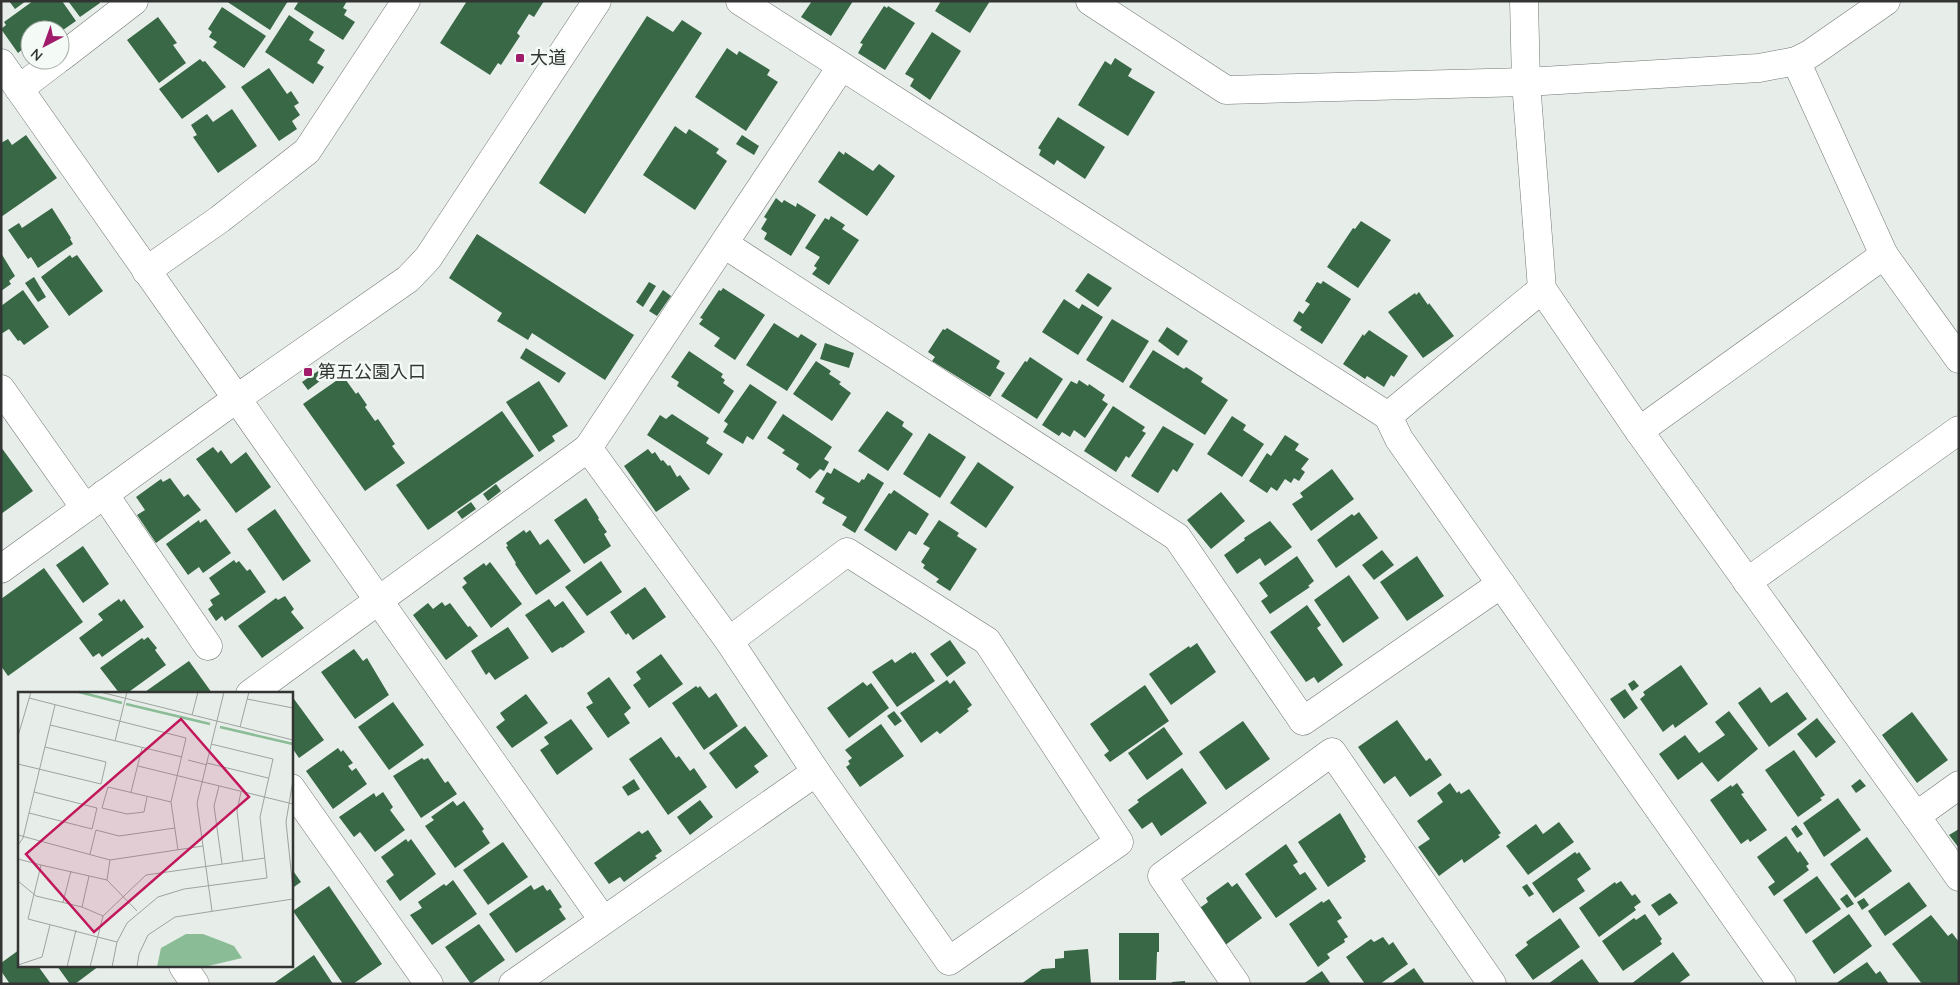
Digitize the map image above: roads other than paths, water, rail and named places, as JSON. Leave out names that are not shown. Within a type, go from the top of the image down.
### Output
[{"type":"street","points":[[70,50],[134,1]]},
{"type":"street","points":[[146,271],[220,219],[307,151],[406,1]]},
{"type":"street","points":[[1,569],[236,399],[408,279],[428,258],[597,1]]},
{"type":"street","points":[[740,1],[1388,416],[1399,439],[1782,984]]},
{"type":"street","points":[[1090,1],[1226,90],[1526,82],[1759,68],[1796,61],[1826,44],[1886,1]]},
{"type":"street","points":[[1524,1],[1526,82],[1542,289],[1639,431],[1959,877]]},
{"type":"street","points":[[1796,61],[1884,254],[1959,359]]},
{"type":"street","points":[[1,63],[603,920]]},
{"type":"street","points":[[253,692],[588,448],[841,67]]},
{"type":"street","points":[[20,89],[45,70]]},
{"type":"street","points":[[724,244],[1177,537],[1303,721],[1501,584]]},
{"type":"street","points":[[1639,431],[1884,254]]},
{"type":"street","points":[[1388,416],[1542,289]]},
{"type":"street","points":[[1,389],[95,501],[208,646]]},
{"type":"street","points":[[1747,582],[1959,430]]},
{"type":"street","points":[[588,448],[729,641],[816,772],[949,961],[1119,842],[987,641],[847,552],[729,641]]},
{"type":"street","points":[[1236,984],[1162,876],[1332,752],[1492,984]]},
{"type":"street","points":[[513,984],[816,772]]},
{"type":"street","points":[[1916,816],[1959,785]]},
{"type":"street","points":[[292,789],[429,984]]},
{"type":"street","points":[[184,968],[195,984]]},
{"type":"place","name":"大道","points":[[520,58]]},
{"type":"place","name":"第五公園入口","points":[[308,372]]}]
